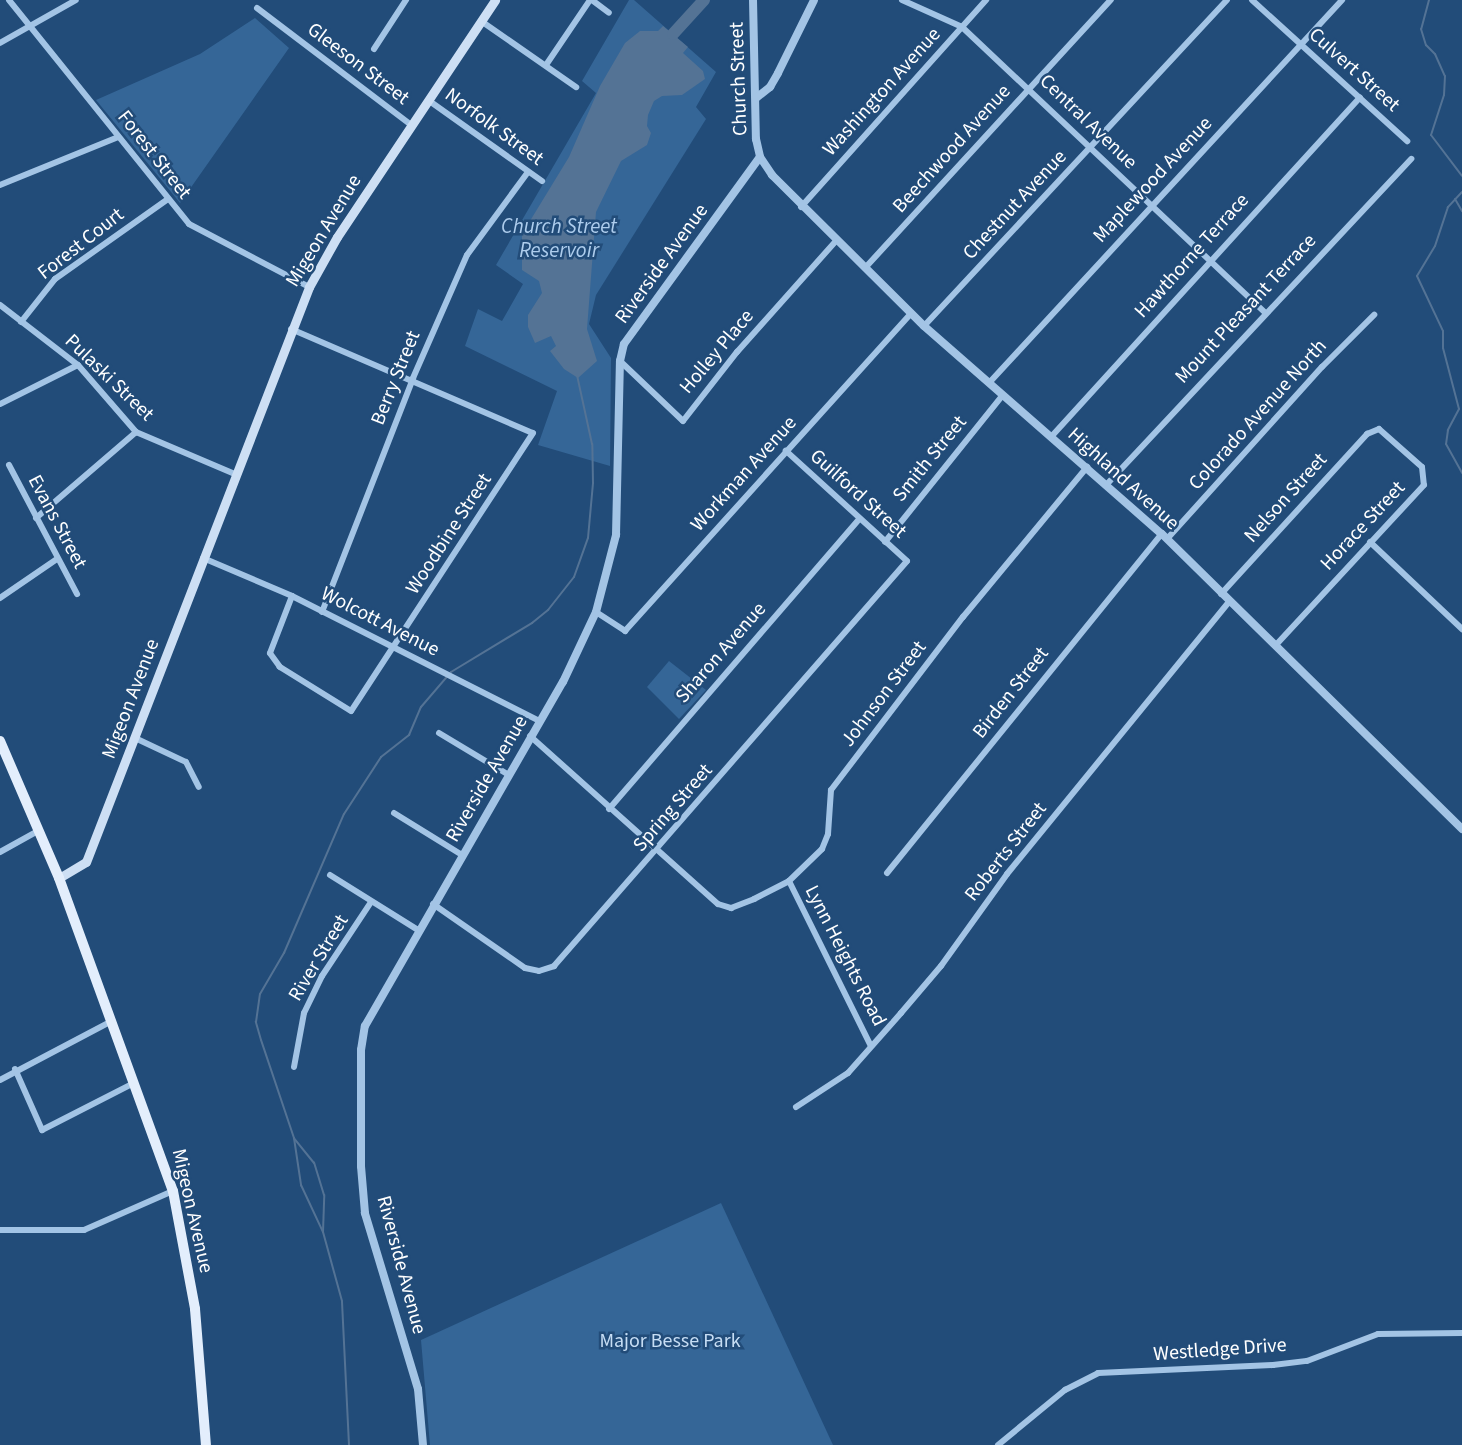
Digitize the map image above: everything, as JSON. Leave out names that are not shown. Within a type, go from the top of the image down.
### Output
[{"type":"main road","name":"Migeon Avenue","points":[[206,1445],[195,1312],[173,1191],[59,878],[86,862],[309,287],[492,1]]},
{"type":"main road","points":[[0,741],[59,878]]},
{"type":"street","name":"Forest Street","points":[[9,0],[189,224],[202,233],[309,287]]},
{"type":"street","points":[[0,43],[76,0]]},
{"type":"street","points":[[374,49],[406,0]]},
{"type":"street","points":[[546,65],[591,0],[609,13]]},
{"type":"street","name":"Church Street","points":[[753,0],[760,157]]},
{"type":"street","points":[[756,98],[774,80],[814,0]]},
{"type":"street","name":"Central Avenue","points":[[902,0],[962,27],[1030,88],[1151,207],[1264,312]]},
{"type":"street","name":"Washington Avenue","points":[[801,207],[986,0]]},
{"type":"street","name":"Beechwood Avenue","points":[[865,268],[1111,0]]},
{"type":"street","name":"Chestnut Avenue","points":[[924,326],[1227,0]]},
{"type":"street","name":"Culvert Street","points":[[1252,0],[1407,141]]},
{"type":"street","name":"Maplewood Avenue","points":[[989,383],[1342,0]]},
{"type":"street","name":"Gleeson Street","points":[[256,8],[411,125]]},
{"type":"street","points":[[481,21],[576,87]]},
{"type":"street","name":"Hawthorne Terrace","points":[[1051,437],[1360,98]]},
{"type":"street","name":"Norfolk Street","points":[[428,100],[542,181]]},
{"type":"street","points":[[0,185],[118,137]]},
{"type":"street","name":"Highland Avenue","points":[[760,157],[801,207],[911,314],[1002,396],[1108,483],[1462,829]]},
{"type":"street","name":"Riverside Avenue","points":[[423,1445],[418,1389],[365,1213],[361,1166],[361,1050],[365,1026],[583,646],[596,612],[616,535],[620,361],[624,344],[760,157]]},
{"type":"street","name":"Mount Pleasant Terrace","points":[[1108,483],[1264,312],[1411,159]]},
{"type":"street","name":"Berry Street","points":[[322,612],[413,378],[467,255],[528,172]]},
{"type":"street","name":"Forest Court","points":[[21,322],[55,279],[168,199]]},
{"type":"street","name":"Holley Place","points":[[620,361],[683,421],[737,352],[836,241]]},
{"type":"street","name":"Pulaski Street","points":[[0,306],[78,365],[136,432],[235,474]]},
{"type":"street","name":"Workman Avenue","points":[[596,612],[625,631],[911,314]]},
{"type":"street","name":"Colorado Avenue North","points":[[1165,537],[1322,366],[1374,315]]},
{"type":"street","points":[[291,329],[413,378]]},
{"type":"street","points":[[0,404],[78,365]]},
{"type":"street","name":"Woodbine Street","points":[[292,596],[270,653],[280,667],[351,711],[533,433],[413,378]]},
{"type":"street","name":"Smith Street","points":[[885,542],[1002,396]]},
{"type":"street","name":"Horace Street","points":[[1275,646],[1424,485],[1422,467],[1379,429]]},
{"type":"street","name":"Nelson Street","points":[[1221,594],[1367,434],[1379,429]]},
{"type":"street","points":[[36,518],[136,432]]},
{"type":"street","name":"Guilford Street","points":[[786,451],[907,561]]},
{"type":"street","name":"Evans Street","points":[[9,465],[77,594]]},
{"type":"street","name":"Johnson Street","points":[[658,851],[709,897],[731,908],[789,881],[822,849],[828,834],[831,790],[963,617],[1087,466]]},
{"type":"street","name":"Sharon Avenue","points":[[609,809],[859,519]]},
{"type":"street","name":"Birden Street","points":[[887,873],[1165,537]]},
{"type":"street","points":[[1370,542],[1462,629]]},
{"type":"street","name":"Wolcott Avenue","points":[[203,558],[292,596],[539,721]]},
{"type":"street","points":[[0,598],[57,559]]},
{"type":"street","name":"Spring Street","points":[[433,904],[525,968],[539,971],[554,966],[658,851],[907,561]]},
{"type":"street","name":"Roberts Street","points":[[796,1107],[848,1073],[941,966],[1007,874],[1229,602]]},
{"type":"street","points":[[439,733],[508,775]]},
{"type":"street","points":[[531,736],[658,851]]},
{"type":"street","points":[[135,738],[186,762],[200,787]]},
{"type":"street","points":[[394,813],[462,855]]},
{"type":"street","points":[[0,852],[38,831]]},
{"type":"street","points":[[330,875],[418,930]]},
{"type":"street","name":"Lynn Heights Road","points":[[789,881],[871,1046]]},
{"type":"street","name":"River Street","points":[[294,1067],[304,1013],[322,976],[371,902]]},
{"type":"street","points":[[0,1080],[15,1069],[64,1049],[110,1022]]},
{"type":"street","points":[[15,1069],[42,1130],[134,1083]]},
{"type":"street","points":[[0,1230],[84,1230],[173,1191]]},
{"type":"street","name":"Westledge Drive","points":[[998,1445],[1065,1390],[1098,1373],[1273,1365],[1307,1360],[1378,1334],[1462,1333]]},
{"type":"green space","points":[[629,0],[634,0],[716,72],[696,107],[706,119],[596,295],[589,324],[611,358],[610,466],[538,445],[557,391],[465,346],[478,309],[502,321],[523,284],[496,265],[596,93],[582,81]]},
{"type":"green space","points":[[255,18],[289,48],[180,203],[96,100],[200,54]]},
{"type":"green space","points":[[669,661],[706,690],[679,719],[647,687]]},
{"type":"green space","name":"Major Besse Park","points":[[721,1203],[833,1445],[430,1445],[421,1340]]},
{"type":"water","name":"Church Street Reservoir","points":[[663,26],[688,47],[683,53],[703,71],[705,79],[682,95],[662,96],[654,101],[648,115],[647,126],[651,133],[647,145],[621,161],[596,212],[587,329],[597,361],[578,378],[564,369],[550,351],[556,346],[551,336],[535,343],[528,327],[528,315],[542,293],[539,281],[522,270],[522,234],[569,157],[600,86],[625,43],[640,31],[658,31]]},
{"type":"waterway","points":[[673,34],[704,0]]},
{"type":"waterway","points":[[1429,0],[1421,29],[1426,45],[1435,54],[1445,76],[1444,95],[1431,135],[1462,176]]},
{"type":"waterway","points":[[1462,192],[1448,207],[1435,246],[1417,276],[1443,331],[1443,348],[1459,409],[1448,430],[1446,444],[1462,473]]},
{"type":"waterway","points":[[1455,199],[1462,211]]},
{"type":"waterway","points":[[349,1445],[342,1301],[323,1232],[324,1195],[314,1163],[294,1138],[261,1040],[256,1022],[260,994],[284,953],[344,814],[381,757],[409,735],[421,707],[451,672],[532,623],[548,610],[574,577],[588,538],[593,483],[592,444],[577,375]]},
{"type":"waterway","points":[[294,1138],[301,1185],[323,1232]]}]
